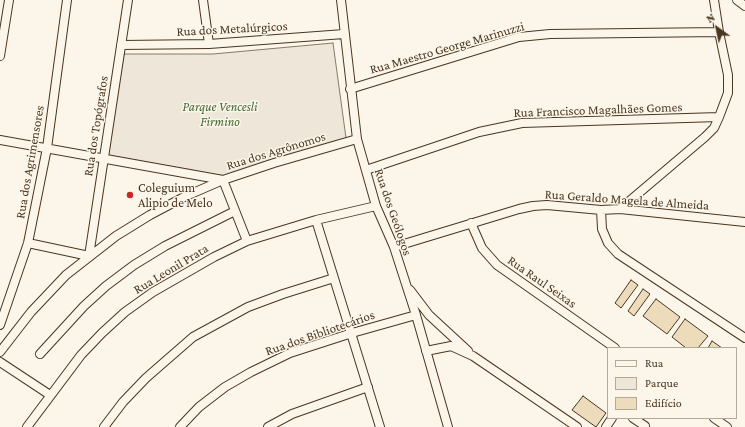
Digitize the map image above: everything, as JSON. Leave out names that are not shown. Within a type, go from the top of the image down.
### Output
[{"type":"street","points":[[0,56],[8,0]]},
{"type":"street","name":"Rua dos Agrimensores","points":[[0,325],[28,243],[47,148],[67,0]]},
{"type":"street","name":"Rua dos Topógrafos","points":[[88,256],[128,0]]},
{"type":"street","points":[[203,0],[209,44]]},
{"type":"street","name":"Rua dos Geólogos","points":[[341,0],[350,89],[357,139],[376,206],[394,247],[416,315],[448,427]]},
{"type":"street","points":[[620,209],[705,137],[714,128],[719,117],[728,93],[728,75],[714,0]]},
{"type":"street","points":[[737,0],[745,6]]},
{"type":"street","name":"Rua Maestro George Marinuzzi","points":[[350,89],[519,37],[550,34],[719,32]]},
{"type":"street","name":"Rua dos Metalúrgicos","points":[[121,45],[209,44],[344,34]]},
{"type":"street","name":"Rua Francisco Magalhães Gomes","points":[[366,170],[479,132],[522,123],[719,117]]},
{"type":"street","name":"Rua dos Agrônomos","points":[[0,352],[31,312],[66,275],[88,256],[116,236],[150,215],[186,196],[223,180],[274,163],[357,139]]},
{"type":"street","points":[[0,140],[223,180],[247,241]]},
{"type":"street","name":"Rua Geraldo Magela de Almeida","points":[[394,247],[471,223],[533,206],[547,204],[601,210],[620,209],[745,222]]},
{"type":"street","name":"Rua Leonil Prata","points":[[27,427],[81,355],[125,312],[153,292],[182,274],[247,241],[316,220],[376,206]]},
{"type":"street","points":[[40,354],[84,306],[106,286],[129,269],[165,246],[235,210]]},
{"type":"street","points":[[601,210],[602,229],[608,243],[618,254],[745,338]]},
{"type":"street","points":[[316,220],[380,427]]},
{"type":"street","name":"Rua Raul Seixas","points":[[471,223],[482,248],[497,265],[613,347]]},
{"type":"street","points":[[28,243],[88,256]]},
{"type":"street","points":[[104,427],[123,402],[146,378],[193,337],[248,307],[282,294],[334,278]]},
{"type":"street","points":[[405,283],[429,315],[473,356],[577,427]]},
{"type":"street","name":"Rua dos Bibliotecários","points":[[180,427],[200,407],[225,387],[251,372],[290,354],[352,333],[416,315]]},
{"type":"street","points":[[426,351],[451,346],[473,356]]},
{"type":"street","points":[[0,362],[50,395]]},
{"type":"street","points":[[268,427],[292,414],[368,387]]},
{"type":"street","points":[[634,419],[645,426]]},
{"type":"street","points":[[715,419],[727,427]]},
{"type":"green space","name":"Parque Vencesli Firmino","points":[[333,43],[346,138],[224,176],[107,155],[124,54],[213,54]]},
{"type":"building","points":[[631,280],[638,285],[621,308],[615,303]]},
{"type":"building","points":[[643,289],[650,294],[634,316],[628,311]]},
{"type":"building","points":[[656,299],[680,317],[667,334],[643,316]]},
{"type":"building","points":[[685,319],[708,336],[699,347],[685,347],[672,337]]},
{"type":"building","points":[[712,341],[721,347],[709,347]]},
{"type":"building","points":[[583,396],[606,413],[596,427],[572,410]]},
{"type":"place","name":"Coleguium Alipio de Melo","points":[[130,195]]}]
